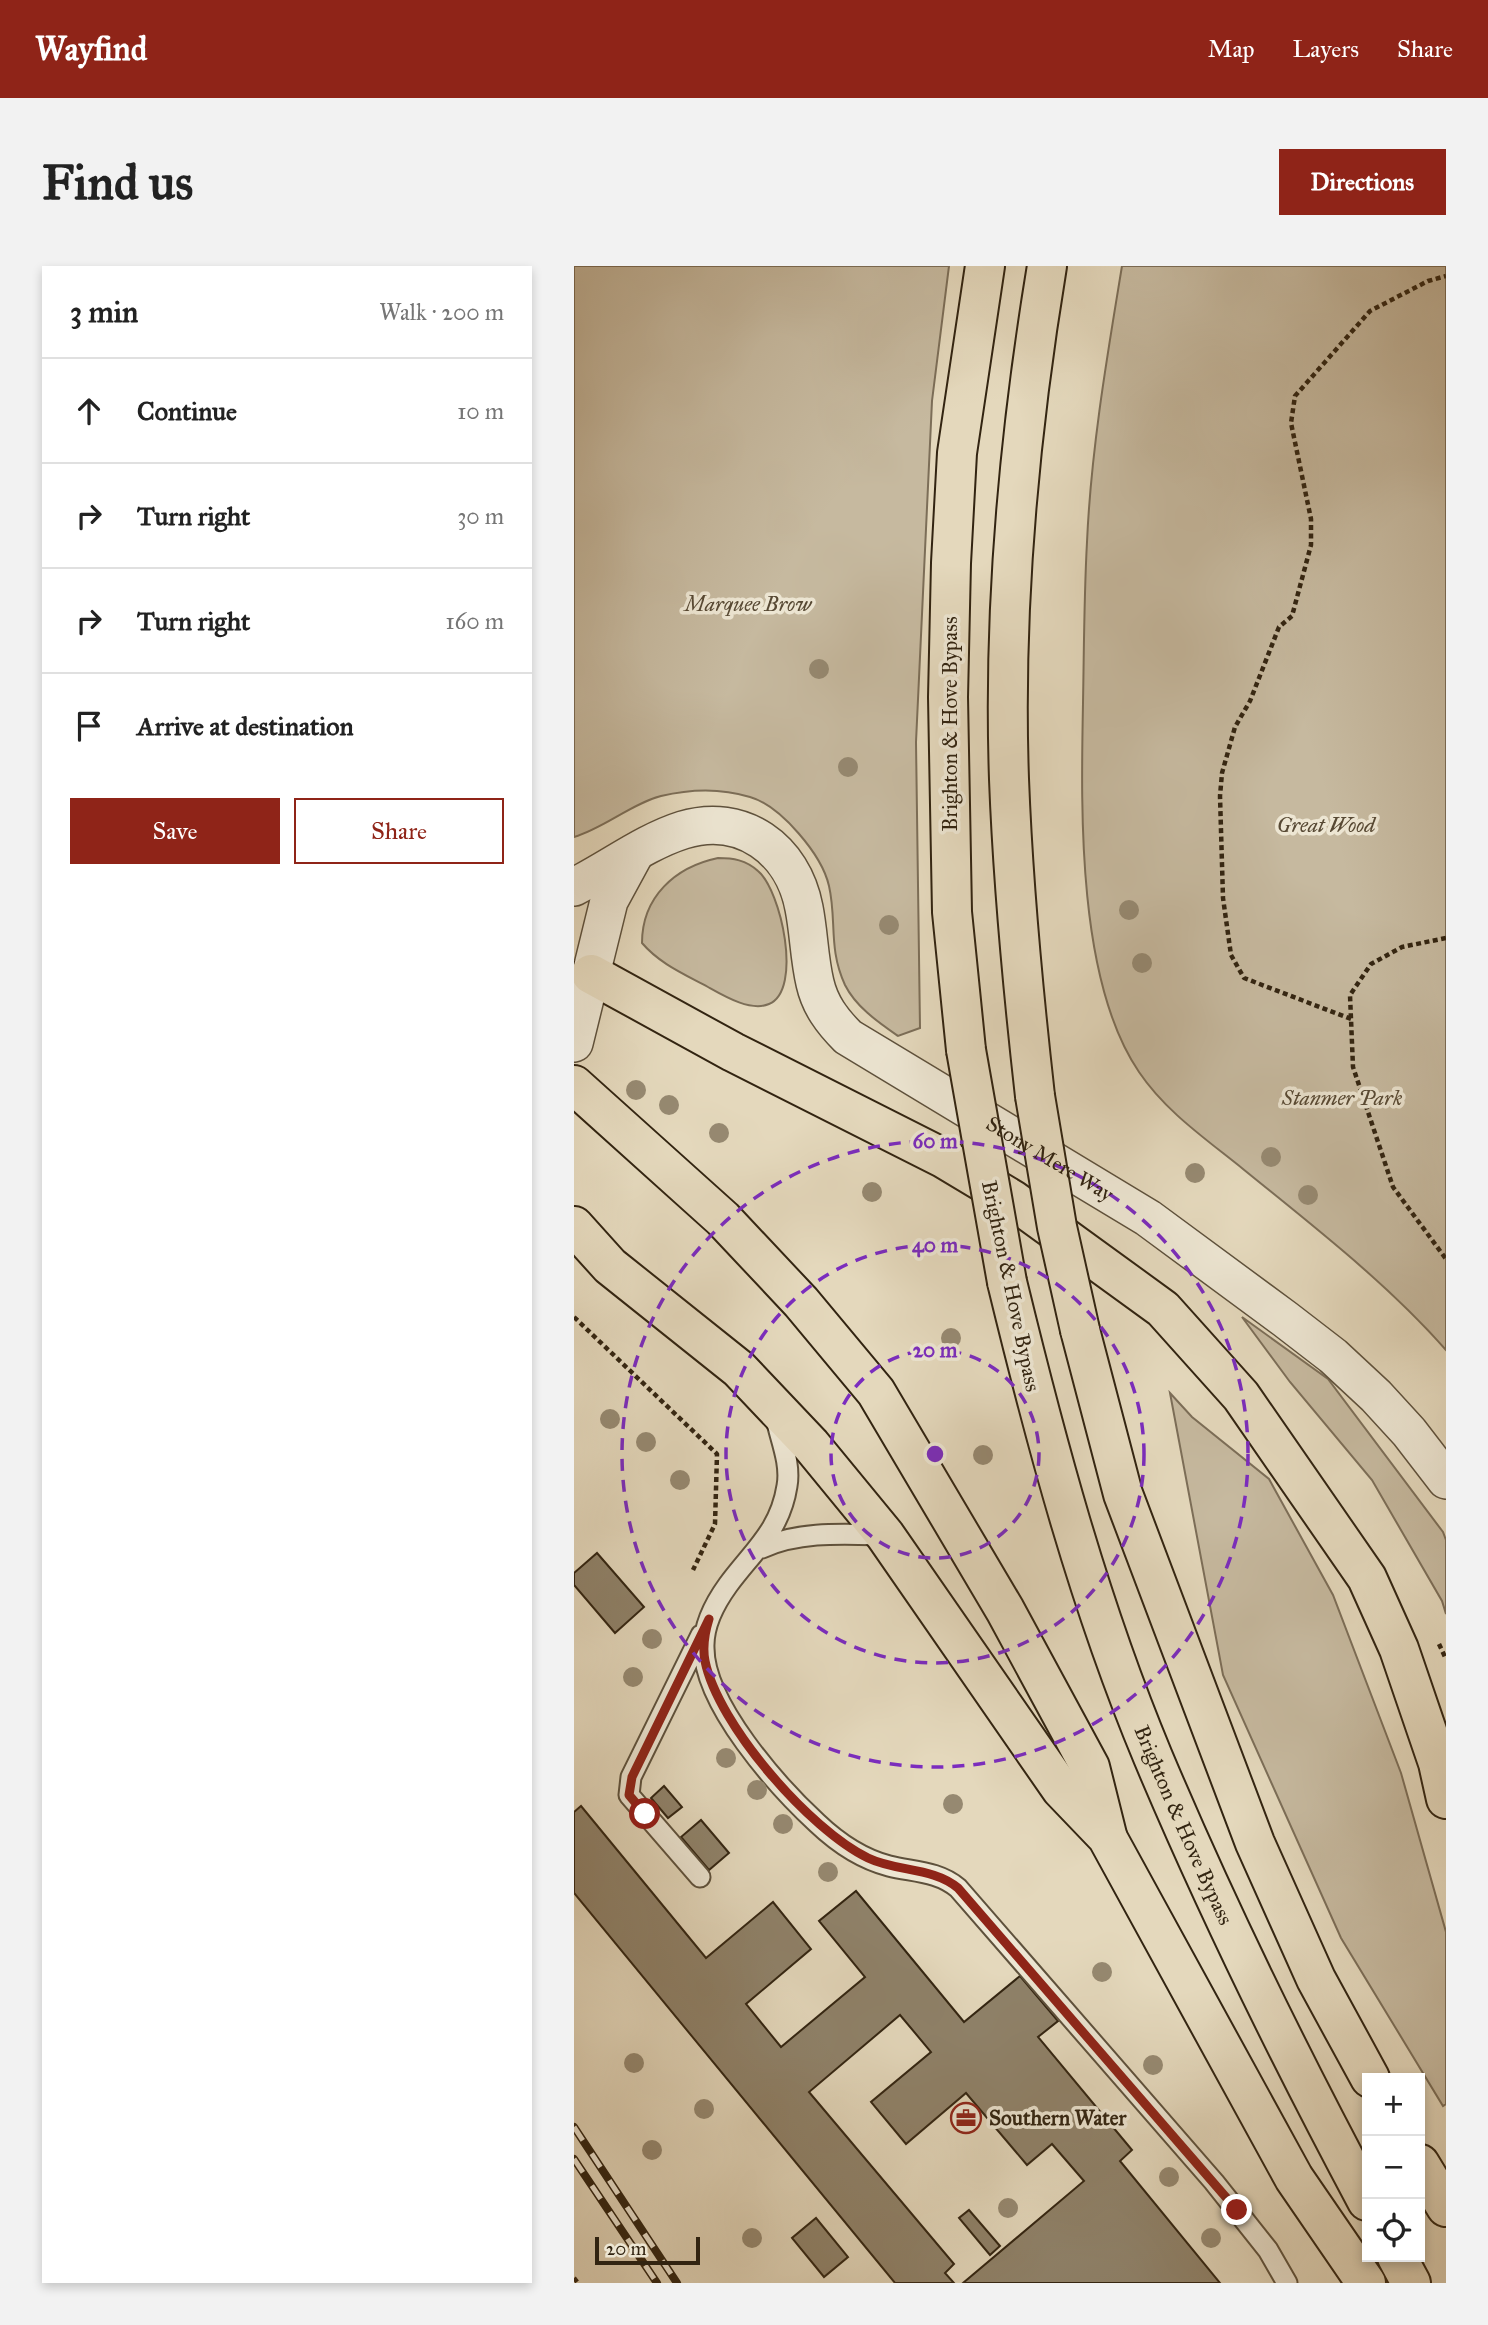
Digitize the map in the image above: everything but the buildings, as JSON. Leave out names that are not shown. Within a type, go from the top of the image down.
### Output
[{"type":"highway","name":"Brighton & Hove Bypass","points":[[985,266],[957,453],[950,576],[948,697],[952,912],[966,1050],[1007,1282],[1047,1446],[1087,1575],[1153,1756],[1273,2019],[1366,2199]]},
{"type":"highway","points":[[1047,266],[1020,461],[1009,676],[1009,776],[1016,909],[1035,1096],[1057,1227],[1080,1330],[1123,1494],[1255,1843],[1317,1979],[1367,2073]]},
{"type":"highway","points":[[591,974],[733,1052],[943,1158],[1013,1200],[1163,1308],[1241,1396],[1367,1578],[1399,1649],[1438,1763],[1446,1799]]},
{"type":"highway","points":[[583,1093],[723,1219],[801,1302],[876,1392],[1005,1610],[1090,1767],[1107,1837]]},
{"type":"highway","points":[[574,1226],[592,1268],[684,1323],[739,1369],[886,1535],[1061,1788],[1107,1837],[1294,2178],[1366,2283]]},
{"type":"highway","points":[[1425,2172],[1446,2207]]},
{"type":"highway","points":[[1400,2262],[1411,2283]]},
{"type":"street","name":"Stony Mere Way","points":[[574,887],[662,838],[685,829],[737,827],[756,834],[789,867],[804,906],[815,984],[823,1007],[848,1037],[1148,1219],[1284,1319],[1332,1356],[1376,1396],[1436,1464],[1446,1480]]},
{"type":"street","points":[[574,1043],[609,901],[635,854]]},
{"type":"lane","points":[[700,1877],[634,1802],[629,1795],[629,1787],[709,1619],[729,1583],[762,1548],[784,1502],[788,1474],[772,1404]]},
{"type":"lane","points":[[762,1548],[779,1540],[817,1535],[886,1535]]},
{"type":"lane","points":[[709,1619],[704,1646],[705,1660],[720,1701],[776,1780],[816,1822],[854,1851],[886,1865],[940,1876],[958,1888],[1214,2182],[1268,2250],[1287,2283]]},
{"type":"path","points":[[1351,1019],[1244,978],[1231,955],[1223,898],[1220,844],[1222,773],[1235,727],[1250,701],[1279,627],[1292,616],[1311,545],[1311,519],[1291,423],[1295,396],[1370,311],[1428,281],[1446,276]]},
{"type":"path","points":[[1446,938],[1402,947],[1371,964],[1350,995],[1353,1067],[1393,1187],[1446,1259]]},
{"type":"path","points":[[574,1317],[717,1454],[715,1524],[693,1570]]},
{"type":"path","points":[[574,2278],[578,2283]]},
{"type":"green space","name":"Marquee Brow","points":[[574,266],[949,266],[932,401],[916,742],[920,1028],[898,1036],[868,1014],[850,993],[836,959],[831,899],[825,874],[799,833],[762,802],[739,794],[717,791],[661,796],[574,837]]},
{"type":"green space","points":[[1122,266],[1446,266],[1446,1350],[1374,1278],[1161,1100],[1139,1072],[1119,1034],[1104,991],[1087,894],[1083,843],[1085,603],[1089,507],[1096,438]]},
{"type":"green space","points":[[718,858],[739,860],[758,871],[774,898],[781,918],[787,961],[785,980],[779,995],[769,1004],[746,1005],[730,998],[673,968],[642,943],[648,912],[664,887],[688,869]]},
{"type":"green space","points":[[1242,1317],[1328,1379],[1443,1532],[1446,1540],[1446,1614],[1442,1601],[1372,1480],[1290,1382]]},
{"type":"green space","points":[[1170,1393],[1192,1417],[1269,1479],[1333,1595],[1401,1773],[1446,1932],[1446,2104],[1443,2106],[1341,1938],[1223,1675]]},
{"type":"railway","points":[[574,2127],[677,2283]]},
{"type":"railway","points":[[574,2159],[657,2283]]},
{"type":"place","name":"Southern Water","points":[[966,2118]]},
{"type":"route","points":[[645,1814],[629,1795],[632,1777],[709,1619],[705,1633],[705,1660],[720,1701],[776,1780],[796,1803],[834,1837],[870,1860],[940,1876],[958,1888],[1237,2210]]},
{"type":"park label","name":"Great Wood","points":[[1326,825]]},
{"type":"park label","name":"Stanmer Park","points":[[1342,1098]]}]
